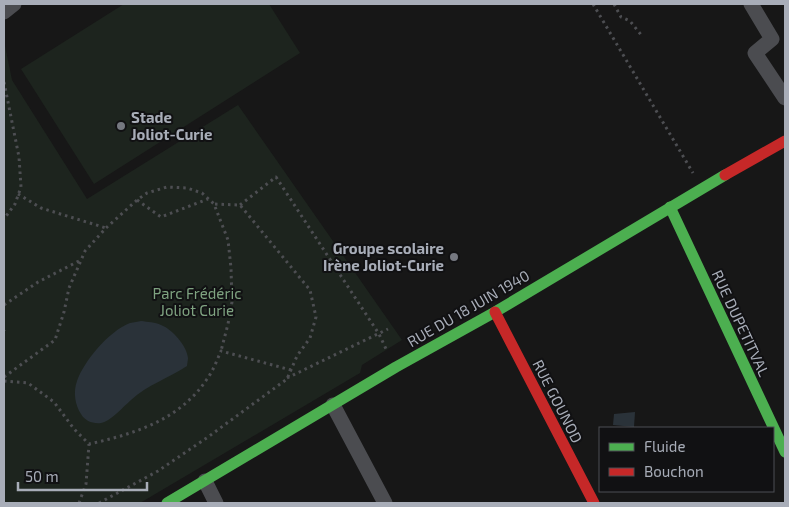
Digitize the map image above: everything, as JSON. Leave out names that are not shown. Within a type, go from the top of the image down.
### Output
[{"type":"street","points":[[4,12],[14,4]]},
{"type":"street","points":[[751,4],[772,39],[755,53],[785,98]]},
{"type":"street","name":"RUE DU 18 JUIN 1940","points":[[167,503],[396,367],[495,312],[702,188],[785,141]]},
{"type":"street","name":"RUE DUPETITVAL","points":[[670,207],[773,427]]},
{"type":"street","name":"RUE GOUNOD","points":[[495,312],[594,503]]},
{"type":"street","points":[[333,406],[385,503]]},
{"type":"street","name":"RUE DUPETITVAL","points":[[774,429],[785,452]]},
{"type":"street","points":[[205,481],[216,503]]},
{"type":"path","points":[[592,4],[702,188]]},
{"type":"path","points":[[614,4],[621,17],[630,21],[642,36]]},
{"type":"path","points":[[4,82],[19,157],[21,187],[15,204],[4,219]]},
{"type":"path","points":[[214,204],[240,205],[276,177],[379,334]]},
{"type":"path","points":[[4,379],[55,340],[69,288],[86,251],[106,228],[137,200],[147,194],[167,187],[187,188],[202,193],[214,204],[228,240],[232,302],[221,351],[208,378],[191,399],[167,417],[146,428],[126,435],[89,444]]},
{"type":"path","points":[[18,194],[41,208],[106,228]]},
{"type":"path","points":[[137,200],[161,217],[208,199]]},
{"type":"path","points":[[240,205],[310,290],[316,317],[310,338],[298,356],[287,379]]},
{"type":"path","points":[[4,305],[38,282],[82,260]]},
{"type":"path","points":[[99,503],[158,472],[287,379],[388,329]]},
{"type":"path","points":[[221,351],[291,370]]},
{"type":"path","points":[[4,379],[28,383],[54,402],[74,429],[89,444],[86,484],[79,503]]},
{"type":"green space","name":"Stade Joliot-Curie","points":[[124,4],[269,4],[300,53],[94,184],[21,69]]},
{"type":"green space","name":"Parc Frédéric Joliot Curie","points":[[4,41],[12,80],[87,199],[238,105],[402,340],[362,365],[360,373],[140,503],[4,503]]},
{"type":"shaded area","points":[[141,321],[159,324],[174,334],[185,348],[188,358],[187,366],[144,390],[105,422],[90,422],[83,416],[76,403],[75,390],[80,373],[91,356],[114,333],[130,323]]},
{"type":"shaded area","points":[[635,412],[634,427],[613,425],[614,414]]},
{"type":"traffic: fast","points":[[167,503],[396,367],[495,312],[725,175]]},
{"type":"traffic: fast","points":[[670,207],[773,427]]},
{"type":"traffic: fast","points":[[774,429],[785,452]]},
{"type":"traffic: jam","points":[[725,175],[785,141]]},
{"type":"traffic: jam","points":[[495,312],[594,503]]},
{"type":"place","name":"Stade Joliot-Curie","points":[[121,126]]},
{"type":"place","name":"Groupe scolaire Irène Joliot-Curie","points":[[454,257]]}]
